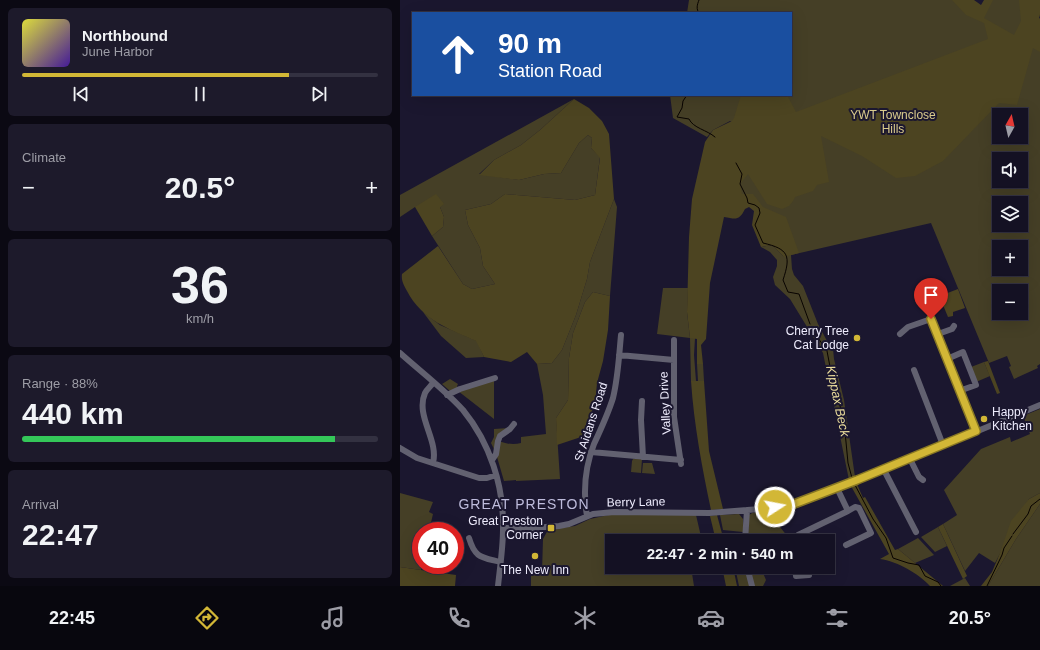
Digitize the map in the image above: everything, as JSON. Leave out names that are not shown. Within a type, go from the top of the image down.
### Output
[{"type":"street","points":[[931,311],[931,319],[976,431]]},
{"type":"street","points":[[900,334],[908,327],[931,319]]},
{"type":"street","points":[[938,334],[952,329],[954,326]]},
{"type":"street","name":"St Aidans Road","points":[[587,516],[585,487],[592,452],[607,416],[613,396],[621,334]]},
{"type":"street","name":"Valley Drive","points":[[643,457],[681,462],[674,417],[674,340]]},
{"type":"street","points":[[947,359],[963,352],[976,385],[960,391]]},
{"type":"street","points":[[400,353],[463,410],[477,429],[492,460],[503,510],[498,586]]},
{"type":"street","points":[[619,355],[674,360]]},
{"type":"street","points":[[914,370],[943,445]]},
{"type":"street","points":[[447,395],[460,389],[495,378]]},
{"type":"street","points":[[433,383],[425,392],[423,405],[434,451],[433,463]]},
{"type":"street","points":[[592,452],[643,457],[641,420],[642,401]]},
{"type":"street","name":"Berry Lane","points":[[503,528],[559,526],[569,524],[587,516],[619,512],[709,513],[794,504],[884,470],[1040,405]]},
{"type":"street","points":[[492,460],[496,454],[500,436],[514,424]]},
{"type":"street","points":[[400,448],[417,458],[479,478],[496,475]]},
{"type":"street","points":[[910,459],[918,477],[923,480]]},
{"type":"street","points":[[884,470],[916,532]]},
{"type":"street","points":[[837,488],[848,511]]},
{"type":"street","points":[[800,534],[848,511],[859,508],[871,533],[846,545]]},
{"type":"street","points":[[745,534],[747,510]]},
{"type":"street","points":[[469,538],[472,549],[478,555],[500,562]]},
{"type":"street","points":[[468,554],[472,549]]},
{"type":"street","points":[[749,574],[752,586]]},
{"type":"street","points":[[796,574],[796,576],[809,575]]},
{"type":"green space","name":"YWT Townclose Hills","points":[[689,0],[969,0],[982,9],[987,0],[1040,0],[1040,364],[1037,366],[1038,368],[1014,379],[1009,367],[1011,366],[1007,356],[989,363],[931,223],[791,255],[794,275],[803,286],[818,324],[833,349],[844,400],[855,477],[849,480],[823,353],[790,299],[775,285],[773,277],[777,266],[777,260],[770,252],[761,247],[772,245],[784,257],[761,213],[748,203],[741,214],[736,124],[730,121],[713,130],[707,137],[673,118],[670,96],[792,96],[792,12],[687,12]]},
{"type":"green space","points":[[952,0],[974,0],[981,5],[984,0],[993,0],[984,18],[1014,35],[1021,21],[1019,0],[1040,0],[1040,52],[1033,48],[1017,105],[999,103],[994,108],[992,108],[992,110],[943,161],[915,176],[896,178],[862,156],[821,136],[829,182],[817,185],[813,191],[795,197],[789,206],[782,209],[767,204],[748,174],[740,184],[742,194],[753,194],[763,207],[786,217],[799,253],[784,257],[772,245],[761,247],[752,225],[754,211],[749,207],[745,209],[741,216],[737,218],[724,217],[710,283],[706,339],[701,345],[703,364],[697,364],[697,339],[690,338],[687,312],[689,237],[692,199],[705,142],[713,130],[732,121],[741,96],[788,96],[796,112],[988,39],[984,23],[966,15]]},
{"type":"green space","points":[[574,99],[521,145],[494,160],[479,174],[519,180],[544,174],[561,173],[579,143],[588,135],[592,138],[591,148],[600,157],[595,195],[575,200],[505,194],[491,204],[465,210],[468,225],[480,248],[483,266],[495,284],[472,289],[463,284],[432,236],[443,227],[444,217],[440,207],[415,207],[400,217],[400,195]]},
{"type":"green space","points":[[574,99],[589,108],[602,121],[609,134],[614,199],[590,262],[587,279],[576,315],[562,350],[552,363],[537,364],[527,352],[511,362],[484,357],[476,341],[446,328],[420,309],[413,301],[405,287],[402,281],[402,274],[438,246],[463,284],[472,289],[495,284],[483,266],[480,248],[468,225],[465,210],[491,204],[505,194],[575,200],[595,195],[600,158],[591,148],[592,138],[588,135],[579,143],[561,173],[544,174],[519,180],[479,175],[494,160],[521,145],[540,130]]},
{"type":"green space","points":[[436,194],[444,204],[440,207],[444,217],[443,227],[432,236],[415,207]]},
{"type":"green space","points":[[614,199],[617,207],[610,296],[593,292],[585,302],[573,333],[569,358],[568,400],[556,418],[560,479],[504,481],[497,457],[499,441],[510,444],[518,444],[521,443],[521,437],[546,434],[543,395],[537,364],[552,363],[562,350],[576,315],[587,279],[590,262]]},
{"type":"green space","points":[[663,288],[688,288],[687,312],[690,338],[657,334]]},
{"type":"green space","points":[[958,289],[965,308],[953,312],[953,316],[948,317],[943,305],[926,310],[924,302]]},
{"type":"green space","points":[[593,292],[610,296],[608,330],[603,361],[597,383],[595,404],[581,437],[557,445],[556,418],[568,400],[569,358],[573,333],[585,302]]},
{"type":"green space","points":[[423,312],[440,325],[477,341],[484,357],[466,358],[441,336]]},
{"type":"green space","points":[[690,338],[695,338],[694,355],[696,381],[691,381]]},
{"type":"green space","points":[[988,361],[1000,393],[997,394],[984,362]]},
{"type":"green space","points":[[984,362],[990,376],[976,382],[971,367]]},
{"type":"green space","points":[[697,364],[703,364],[704,381],[698,381]]},
{"type":"green space","points":[[450,379],[458,384],[458,388],[450,391],[442,384]]},
{"type":"green space","points":[[494,380],[494,419],[458,391]]},
{"type":"green space","points":[[691,381],[704,381],[709,451],[723,509],[711,510],[704,478],[694,414]]},
{"type":"green space","points":[[1040,409],[1040,493],[1029,499],[995,563],[979,553],[965,571],[943,524],[957,515],[944,490],[981,449],[1010,437],[1011,442],[1030,434],[1023,416]]},
{"type":"green space","points":[[509,428],[501,433],[495,451],[491,443],[494,437],[494,429]]},
{"type":"green space","points":[[633,459],[642,459],[641,473],[631,472]]},
{"type":"green space","points":[[643,463],[652,463],[655,474],[642,473]]},
{"type":"green space","points":[[857,484],[863,498],[865,497],[895,550],[898,549],[943,586],[930,586],[920,577],[907,569],[893,562],[880,559],[889,554],[851,486]]},
{"type":"green space","points":[[400,493],[433,502],[429,512],[433,514],[431,522],[412,522],[412,569],[400,567]]},
{"type":"green space","points":[[1040,493],[1040,504],[1016,539],[988,586],[981,586],[992,572],[1011,521],[1029,499]]},
{"type":"green space","points":[[1040,504],[1040,586],[988,586],[1016,539]]},
{"type":"green space","points":[[778,509],[780,527],[786,534],[748,533],[749,515],[752,513]]},
{"type":"green space","points":[[613,514],[696,515],[700,534],[605,534],[605,574],[692,574],[694,586],[531,586],[531,572],[542,572],[543,539],[548,530],[575,526],[590,519]]},
{"type":"green space","points":[[739,514],[743,519],[743,532],[723,530],[720,515]]},
{"type":"green space","points":[[717,515],[722,534],[714,534],[710,516]]},
{"type":"green space","points":[[943,524],[967,576],[963,579],[938,527]]},
{"type":"green space","points":[[938,527],[947,546],[935,552],[921,537]]},
{"type":"green space","points":[[918,538],[934,555],[915,563],[898,549]]},
{"type":"green space","points":[[400,567],[412,569],[412,574],[456,575],[455,586],[400,586]]},
{"type":"green space","points":[[723,574],[734,574],[737,586],[726,586]]},
{"type":"green space","points":[[736,574],[747,574],[750,586],[739,586]]},
{"type":"green space","points":[[752,574],[764,574],[766,580],[763,586],[754,586]]},
{"type":"green space","points":[[965,578],[970,586],[950,586]]},
{"type":"waterway","name":"Kippax Beck","points":[[698,12],[697,7],[699,0]]},
{"type":"waterway","name":"Kippax Beck","points":[[686,96],[677,117],[689,119],[694,125],[715,137]]},
{"type":"waterway","name":"Kippax Beck","points":[[736,163],[742,174],[740,184],[748,203],[759,208],[760,213],[755,225],[763,243],[778,248],[786,255],[787,265],[783,280],[788,292],[799,294],[810,324]]},
{"type":"waterway","name":"Kippax Beck","points":[[812,329],[827,351],[844,421],[848,463],[852,478]]},
{"type":"waterway","name":"Kippax Beck","points":[[855,485],[873,519],[886,538],[893,558],[919,565],[925,576],[938,582],[941,586]]},
{"type":"waterway","points":[[1013,534],[1028,514],[1031,506],[1040,499]]},
{"type":"waterway","points":[[987,586],[1004,548],[1012,536]]},
{"type":"place","name":"Cherry Tree Cat Lodge","points":[[857,338]]},
{"type":"place","name":"Happy Kitchen","points":[[984,419]]},
{"type":"place","name":"Great Preston Corner","points":[[551,528]]},
{"type":"place","name":"The New Inn","points":[[535,556]]},
{"type":"district","name":"GREAT PRESTON","points":[[524,504]]},
{"type":"route","points":[[775,507],[794,504],[976,431],[931,319]]}]
